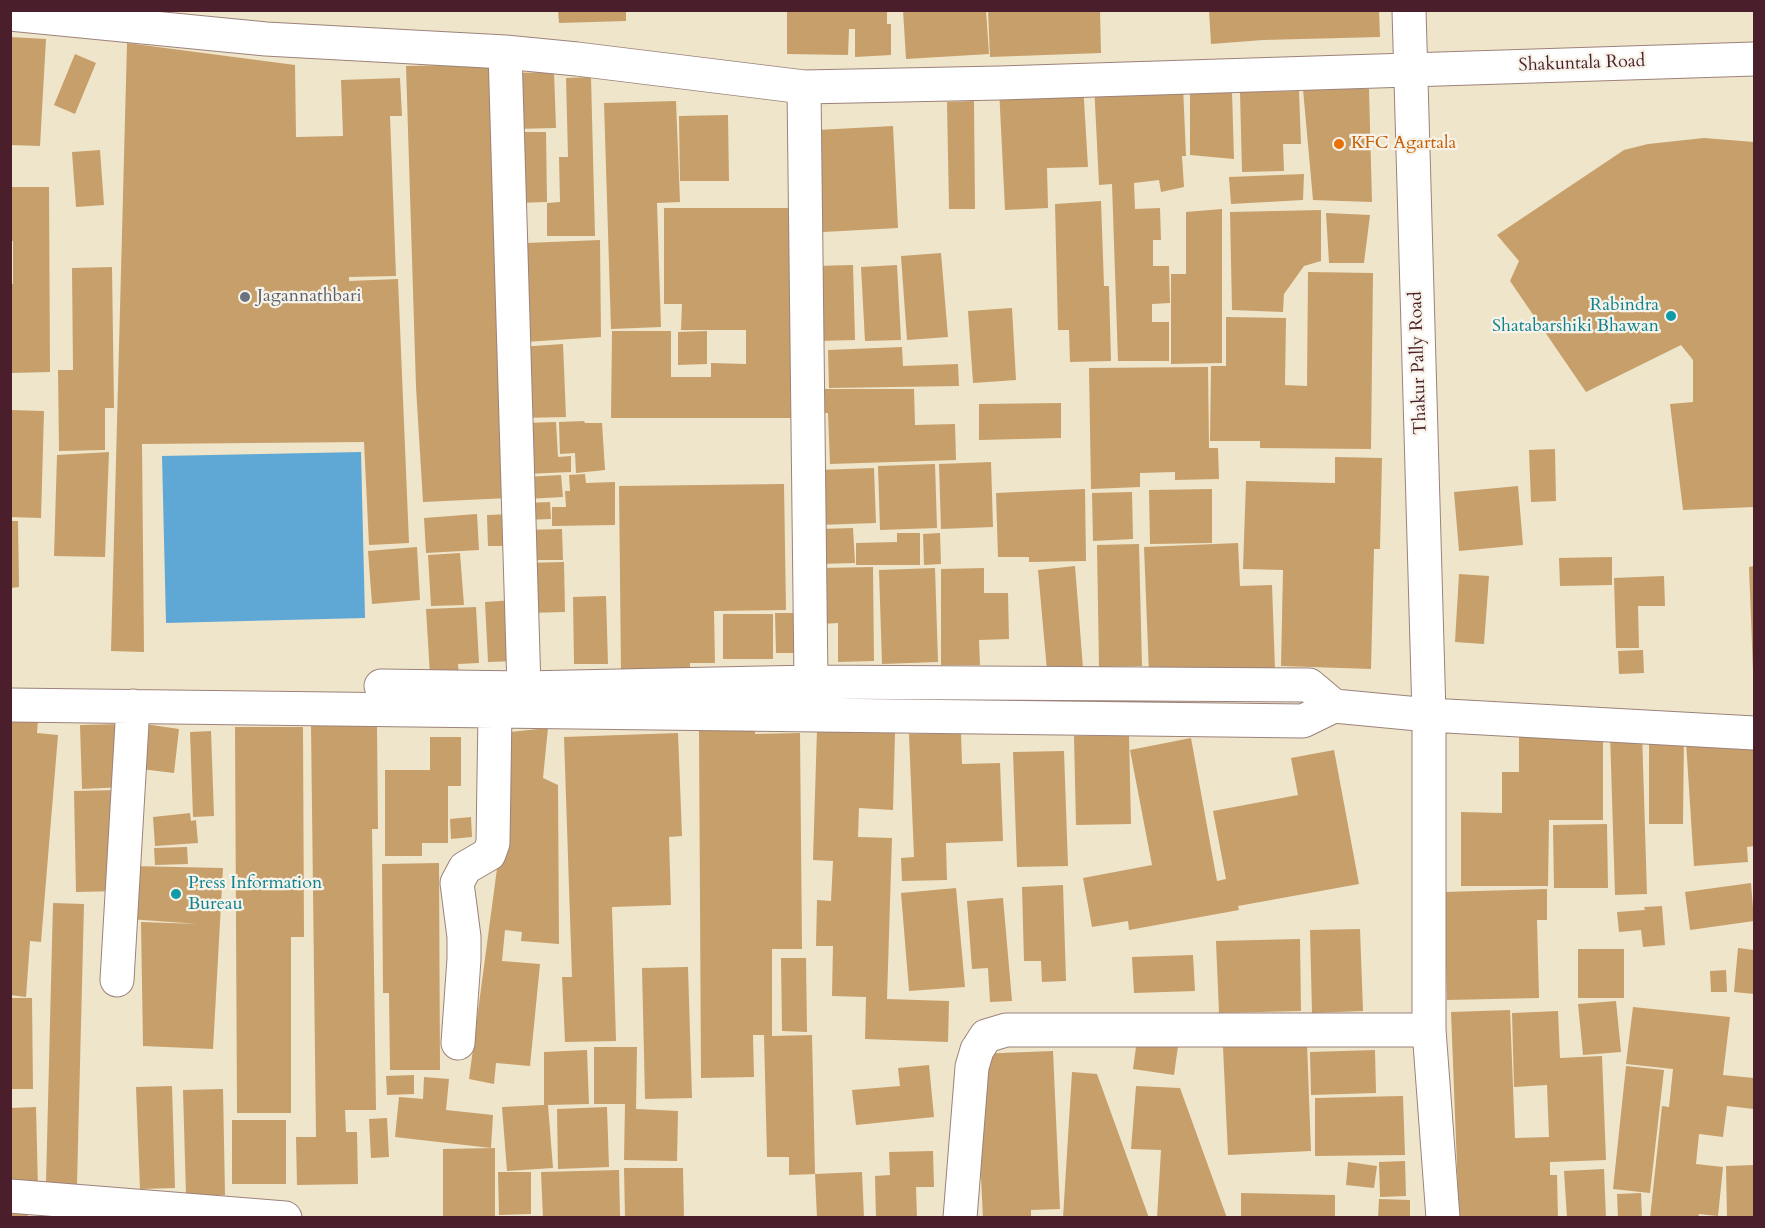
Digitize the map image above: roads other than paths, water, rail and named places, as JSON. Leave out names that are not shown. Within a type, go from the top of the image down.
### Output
[{"type":"street","name":"Thakur Pally Road","points":[[1409,10],[1429,715],[1429,1030],[1443,1218]]},
{"type":"street","name":"Shakuntala Road","points":[[10,14],[266,39],[505,52],[804,87],[1755,59]]},
{"type":"street","points":[[505,52],[524,688]]},
{"type":"street","points":[[804,87],[811,682]]},
{"type":"street","points":[[10,685],[133,683],[524,688],[811,682],[1309,685],[1334,706]]},
{"type":"street","points":[[10,705],[1303,721],[1334,706],[1429,715],[1755,733]]},
{"type":"street","points":[[117,980],[133,706]]},
{"type":"street","points":[[458,1043],[464,937],[457,883],[465,868],[489,854],[494,843],[495,711]]},
{"type":"street","points":[[960,1218],[972,1067],[977,1050],[986,1036],[1006,1029],[1429,1030]]},
{"type":"street","points":[[10,1196],[84,1210],[285,1218]]},
{"type":"water","points":[[361,452],[365,618],[166,623],[162,456]]},
{"type":"place","name":"KFC Agartala","points":[[1339,144]]},
{"type":"place","name":"Jagannathbari","points":[[245,297]]},
{"type":"place","name":"Rabindra Shatabarshiki Bhawan","points":[[1671,316]]},
{"type":"place","name":"Press Information Bureau","points":[[176,894]]}]
